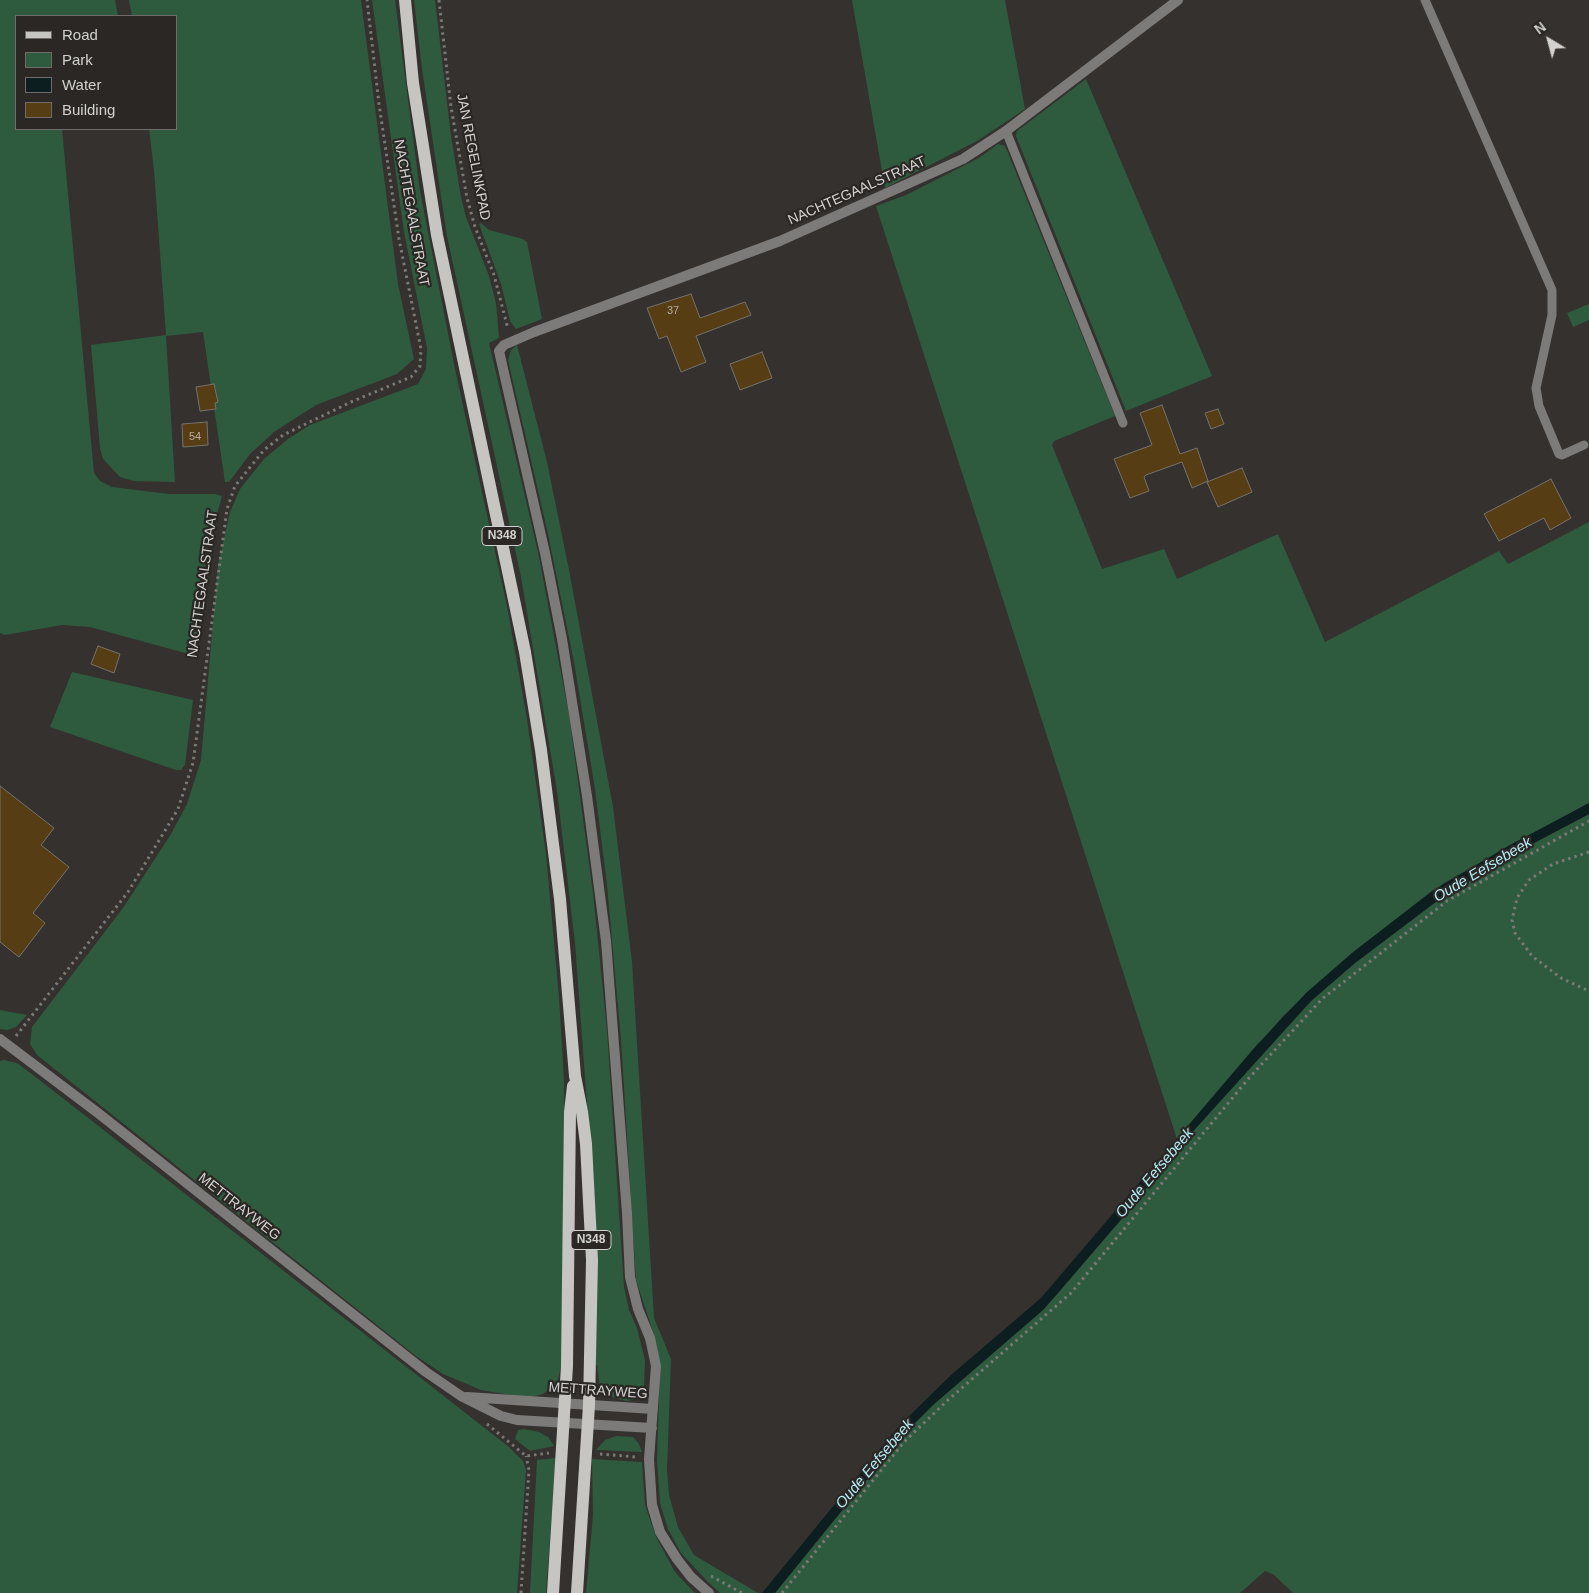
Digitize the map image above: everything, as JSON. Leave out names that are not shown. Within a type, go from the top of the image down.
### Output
[{"type":"main road","name":"N348","points":[[405,0],[413,83],[437,235],[522,632],[542,750],[560,899],[574,1076],[584,1128],[592,1260],[589,1405],[577,1593]]},
{"type":"main road","name":"N348","points":[[553,1593],[565,1403],[570,1112],[574,1076]]},
{"type":"street","name":"NACHTEGAALSTRAAT","points":[[511,342],[780,241],[963,159],[1006,131],[1178,0]]},
{"type":"street","points":[[511,342],[504,344],[499,352],[545,553],[562,638],[587,796],[606,941],[627,1212],[630,1277],[638,1309],[650,1338],[656,1366],[653,1409]]},
{"type":"street","name":"METTRAYWEG","points":[[5,1042],[426,1372],[461,1396],[501,1416],[517,1420],[652,1428]]},
{"type":"street","name":"METTRAYWEG","points":[[461,1396],[653,1409],[649,1458],[652,1505],[660,1532],[691,1577],[709,1593]]},
{"type":"lane","points":[[1425,0],[1552,290],[1552,315],[1536,388],[1539,406],[1559,454],[1562,455],[1584,445]]},
{"type":"lane","points":[[1006,131],[1123,423]]},
{"type":"path","name":"NACHTEGAALSTRAAT","points":[[5,1042],[128,892],[178,809],[193,763],[227,509],[235,486],[264,450],[283,435],[350,402],[411,377],[420,366],[421,349],[400,239],[379,104],[367,0]]},
{"type":"path","name":"JAN REGELINKPAD","points":[[439,0],[451,107],[467,198],[475,227],[494,275],[511,342]]},
{"type":"path","points":[[782,1593],[904,1442],[948,1400],[1072,1293],[1249,1078],[1306,1015],[1357,971],[1447,901],[1589,820]]},
{"type":"path","points":[[1589,852],[1553,864],[1529,880],[1517,898],[1512,920],[1515,933],[1532,956],[1561,978],[1589,991]]},
{"type":"path","points":[[521,1593],[529,1470],[526,1456]]},
{"type":"green space","points":[[0,0],[115,0],[118,15],[15,15],[15,130],[62,130],[94,473],[100,481],[112,487],[169,494],[215,494],[222,496],[209,543],[203,578],[196,656],[90,627],[62,625],[5,635],[0,633]]},
{"type":"green space","points":[[129,0],[361,0],[398,284],[414,359],[397,374],[316,405],[274,432],[250,454],[229,482],[225,482],[203,332],[166,336],[175,482],[134,481],[120,477],[103,459],[100,448],[91,345],[166,335],[154,170],[149,130],[178,130],[178,15],[132,15]]},
{"type":"green space","points":[[372,0],[395,0],[420,191],[455,369],[507,606],[527,719],[546,854],[559,997],[564,1080],[565,1181],[562,1361],[558,1380],[553,1386],[543,1394],[528,1398],[481,1390],[443,1374],[416,1356],[37,1055],[30,1044],[32,1027],[123,908],[171,834],[187,804],[201,760],[218,566],[230,512],[240,489],[264,459],[288,439],[310,425],[418,384],[426,369],[427,348],[404,232]]},
{"type":"green space","points":[[414,0],[435,0],[451,136],[461,197],[466,217],[489,276],[496,303],[499,338],[489,343],[538,552],[569,715],[593,893],[607,1030],[624,1287],[629,1310],[637,1328],[645,1360],[644,1386],[639,1399],[626,1401],[605,1395],[600,1387],[597,1365],[595,1365],[590,1144],[575,943],[557,791],[521,577],[447,236],[422,69]]},
{"type":"green space","points":[[852,0],[1005,0],[1025,109],[977,141],[885,188]]},
{"type":"green space","points":[[1086,79],[1212,376],[1126,411],[1016,136],[1017,131]]},
{"type":"green space","points":[[998,144],[1005,146],[1115,416],[1054,441],[1052,445],[1102,569],[1164,549],[1177,579],[1278,534],[1325,642],[1499,551],[1508,564],[1589,522],[1589,803],[1444,883],[1352,953],[1283,1016],[1177,1139],[876,206],[906,195],[979,158]]},
{"type":"green space","points":[[481,223],[489,230],[523,239],[527,242],[542,319],[516,329],[510,321],[501,284],[479,224]]},
{"type":"green space","points":[[1589,304],[1589,320],[1573,327],[1567,313]]},
{"type":"green space","points":[[517,345],[547,462],[613,807],[632,962],[654,1318],[671,1359],[667,1470],[669,1495],[678,1527],[694,1555],[758,1593],[720,1593],[708,1582],[681,1553],[668,1529],[660,1503],[657,1460],[660,1363],[654,1335],[636,1280],[621,1040],[607,885],[595,789],[574,662],[548,534],[508,360],[511,350]]},
{"type":"green space","points":[[72,672],[193,700],[185,765],[181,770],[176,770],[50,727]]},
{"type":"green space","points":[[1589,814],[1589,1593],[1293,1593],[1273,1574],[1265,1571],[1240,1593],[775,1593],[904,1434],[933,1405],[1043,1310],[1125,1215],[1177,1149],[1311,1001],[1355,963],[1441,898],[1517,852]]},
{"type":"green space","points":[[0,1010],[27,1015],[16,1027],[7,1030],[0,1029]]},
{"type":"green space","points":[[0,1061],[17,1063],[37,1078],[509,1447],[523,1461],[526,1470],[517,1593],[0,1593]]},
{"type":"green space","points":[[524,1429],[539,1432],[548,1437],[554,1446],[530,1451],[515,1439],[518,1430]]},
{"type":"green space","points":[[616,1436],[633,1437],[639,1444],[642,1452],[596,1450],[605,1440]]},
{"type":"green space","points":[[556,1458],[546,1593],[530,1593],[537,1460]]},
{"type":"green space","points":[[592,1459],[642,1462],[645,1505],[656,1537],[675,1572],[695,1593],[586,1593],[593,1515]]},
{"type":"water","name":"Oude Eefsebeek","points":[[1589,803],[1589,814],[1517,852],[1441,898],[1355,963],[1311,1001],[1177,1149],[1125,1215],[1043,1310],[933,1405],[904,1434],[775,1593],[762,1593],[899,1426],[951,1375],[1041,1298],[1255,1047],[1306,993],[1352,953],[1432,891],[1510,845]]},
{"type":"building","points":[[691,294],[700,318],[745,302],[751,315],[696,336],[706,362],[681,372],[667,336],[659,339],[647,308]]},
{"type":"building","points":[[762,352],[772,378],[740,390],[730,364]]},
{"type":"building","points":[[214,384],[218,402],[215,403],[216,409],[200,411],[196,387]]},
{"type":"building","points":[[1162,405],[1180,454],[1197,448],[1208,481],[1192,488],[1182,462],[1146,475],[1144,477],[1149,491],[1130,498],[1114,459],[1152,445],[1140,413]]},
{"type":"building","points":[[1218,409],[1224,424],[1211,429],[1205,413]]},
{"type":"building","points":[[207,422],[208,445],[183,447],[182,424]]},
{"type":"building","points":[[1242,468],[1252,492],[1218,507],[1207,482]]},
{"type":"building","points":[[1551,479],[1571,518],[1550,530],[1544,518],[1499,541],[1484,514]]},
{"type":"building","points":[[98,646],[120,654],[114,673],[91,664]]},
{"type":"building","points":[[0,786],[54,828],[41,845],[69,867],[33,913],[45,923],[19,957],[0,942]]}]
